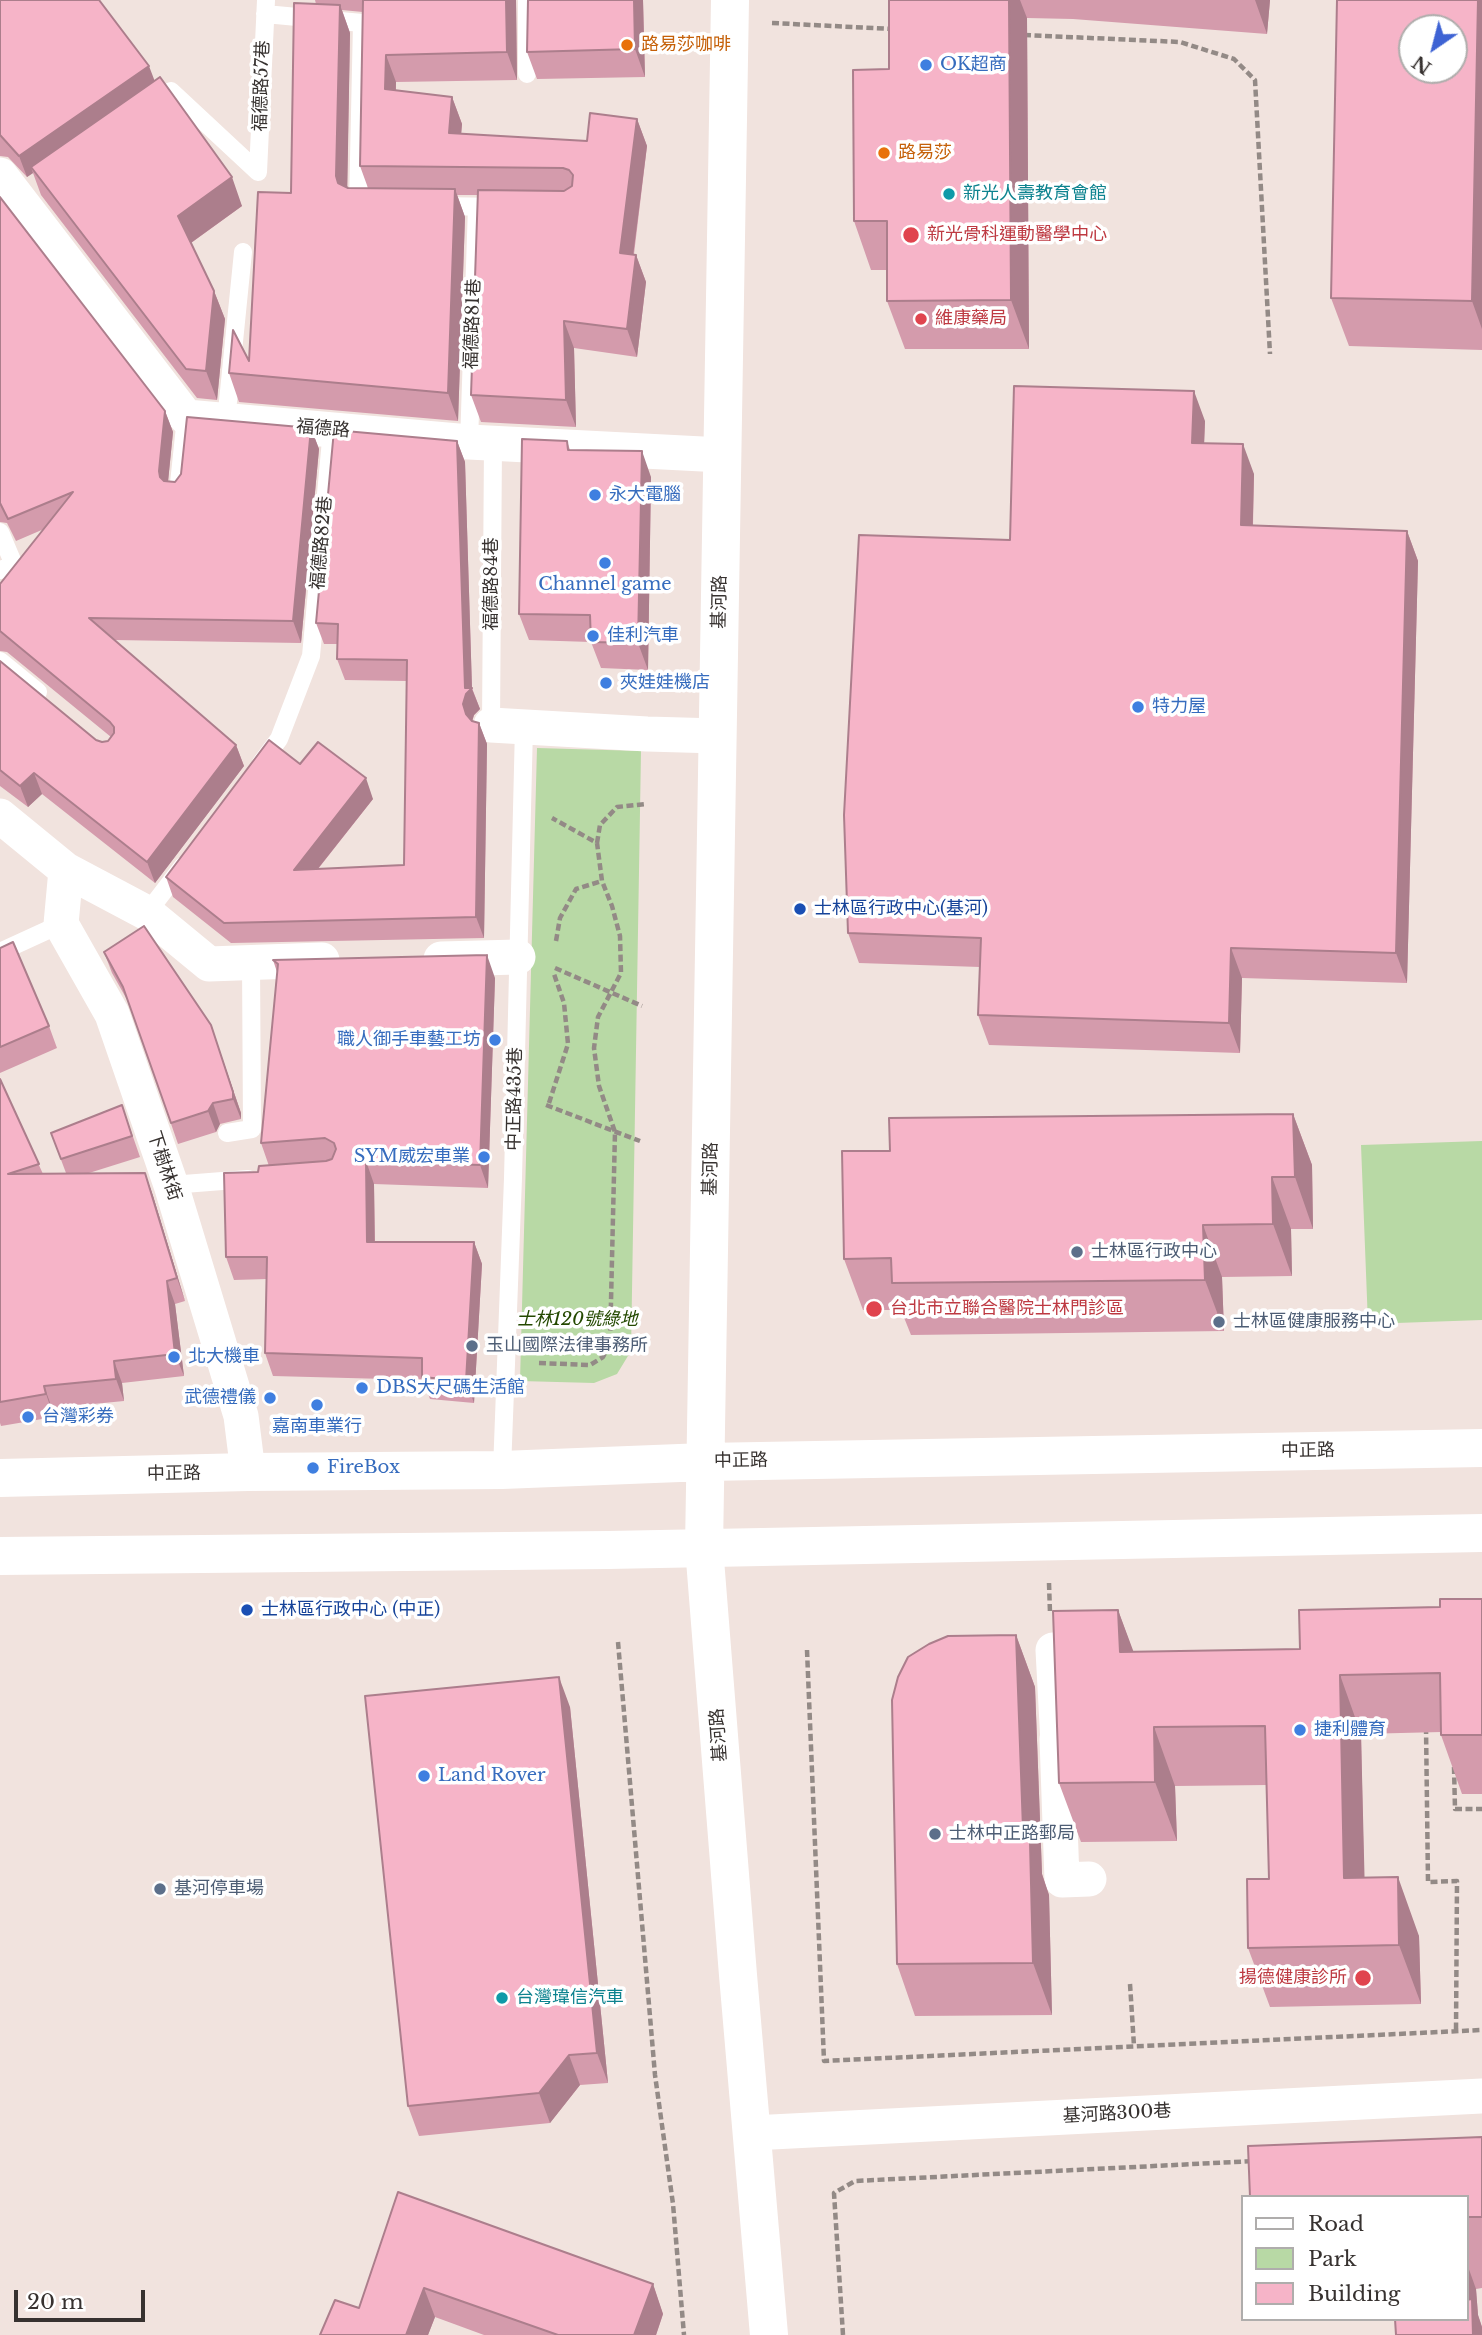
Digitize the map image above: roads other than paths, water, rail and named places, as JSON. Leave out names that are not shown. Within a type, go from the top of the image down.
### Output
[{"type":"main road","name":"基河路","points":[[729,10],[704,1547],[769,2335]]},
{"type":"main road","name":"中正路","points":[[0,1478],[502,1470],[705,1462],[1482,1448]]},
{"type":"main road","points":[[0,1556],[365,1553],[1482,1533]]},
{"type":"street","points":[[11,193],[186,417]]},
{"type":"street","name":"福德路","points":[[186,417],[481,443],[722,455]]},
{"type":"street","points":[[507,726],[718,736]]},
{"type":"street","points":[[0,816],[66,870],[146,913],[208,964],[358,960]]},
{"type":"street","points":[[61,924],[66,870]]},
{"type":"street","name":"下樹林街","points":[[61,924],[113,1014],[171,1185],[241,1416],[248,1472]]},
{"type":"street","points":[[411,959],[518,957]]},
{"type":"street","points":[[1052,1650],[1062,1880],[1089,1879]]},
{"type":"street","name":"基河路300巷","points":[[752,2133],[1482,2096]]},
{"type":"lane","points":[[527,0],[527,74]]},
{"type":"lane","points":[[265,7],[362,23],[358,205],[384,205]]},
{"type":"lane","name":"福德路57巷","points":[[138,114],[171,91],[258,172],[265,7]]},
{"type":"lane","points":[[424,206],[519,207]]},
{"type":"lane","name":"福德路81巷","points":[[477,207],[481,443]]},
{"type":"lane","points":[[226,421],[243,252]]},
{"type":"lane","points":[[178,494],[186,417]]},
{"type":"lane","name":"福德路82巷","points":[[254,772],[279,739],[311,656],[332,429]]},
{"type":"lane","name":"福德路84巷","points":[[481,443],[507,726]]},
{"type":"lane","points":[[0,532],[14,565],[0,570]]},
{"type":"lane","points":[[0,661],[50,702]]},
{"type":"lane","name":"中正路435巷","points":[[502,1470],[522,808],[507,726]]},
{"type":"lane","points":[[146,913],[196,848]]},
{"type":"lane","points":[[0,952],[61,924]]},
{"type":"lane","points":[[227,1133],[252,1129],[251,961]]},
{"type":"lane","points":[[171,1185],[265,1177]]},
{"type":"place","name":"路易莎咖啡","points":[[627,45]]},
{"type":"place","name":"OK超商","points":[[926,65]]},
{"type":"place","name":"路易莎","points":[[884,153]]},
{"type":"place","name":"新光人壽教育會館","points":[[949,194]]},
{"type":"place","name":"新光骨科運動醫學中心","points":[[911,235]]},
{"type":"place","name":"維康藥局","points":[[921,319]]},
{"type":"place","name":"永大電腦","points":[[595,495]]},
{"type":"place","name":"Channel game","points":[[605,563]]},
{"type":"place","name":"佳利汽車","points":[[593,636]]},
{"type":"place","name":"夾娃娃機店","points":[[606,683]]},
{"type":"place","name":"特力屋","points":[[1138,707]]},
{"type":"place","name":"士林區行政中心(基河)","points":[[800,909]]},
{"type":"place","name":"職人御手車藝工坊","points":[[495,1040]]},
{"type":"place","name":"SYM威宏車業","points":[[484,1157]]},
{"type":"place","name":"士林區行政中心","points":[[1077,1252]]},
{"type":"place","name":"台北市立聯合醫院士林門診區","points":[[874,1309]]},
{"type":"place","name":"士林區健康服務中心","points":[[1219,1322]]},
{"type":"place","name":"玉山國際法律事務所","points":[[472,1346]]},
{"type":"place","name":"北大機車","points":[[174,1357]]},
{"type":"place","name":"DBS大尺碼生活館","points":[[362,1388]]},
{"type":"place","name":"武德禮儀","points":[[270,1398]]},
{"type":"place","name":"嘉南車業行","points":[[317,1405]]},
{"type":"place","name":"台灣彩券","points":[[28,1417]]},
{"type":"place","name":"FireBox","points":[[313,1468]]},
{"type":"place","name":"士林區行政中心 (中正)","points":[[247,1610]]},
{"type":"place","name":"捷利體育","points":[[1300,1730]]},
{"type":"place","name":"Land Rover","points":[[424,1776]]},
{"type":"place","name":"士林中正路郵局","points":[[935,1834]]},
{"type":"place","name":"基河停車場","points":[[160,1889]]},
{"type":"place","name":"揚德健康診所","points":[[1363,1978]]},
{"type":"place","name":"台灣瑋信汽車","points":[[502,1998]]},
{"type":"park label","name":"士林120號綠地","points":[[577,1320]]}]
